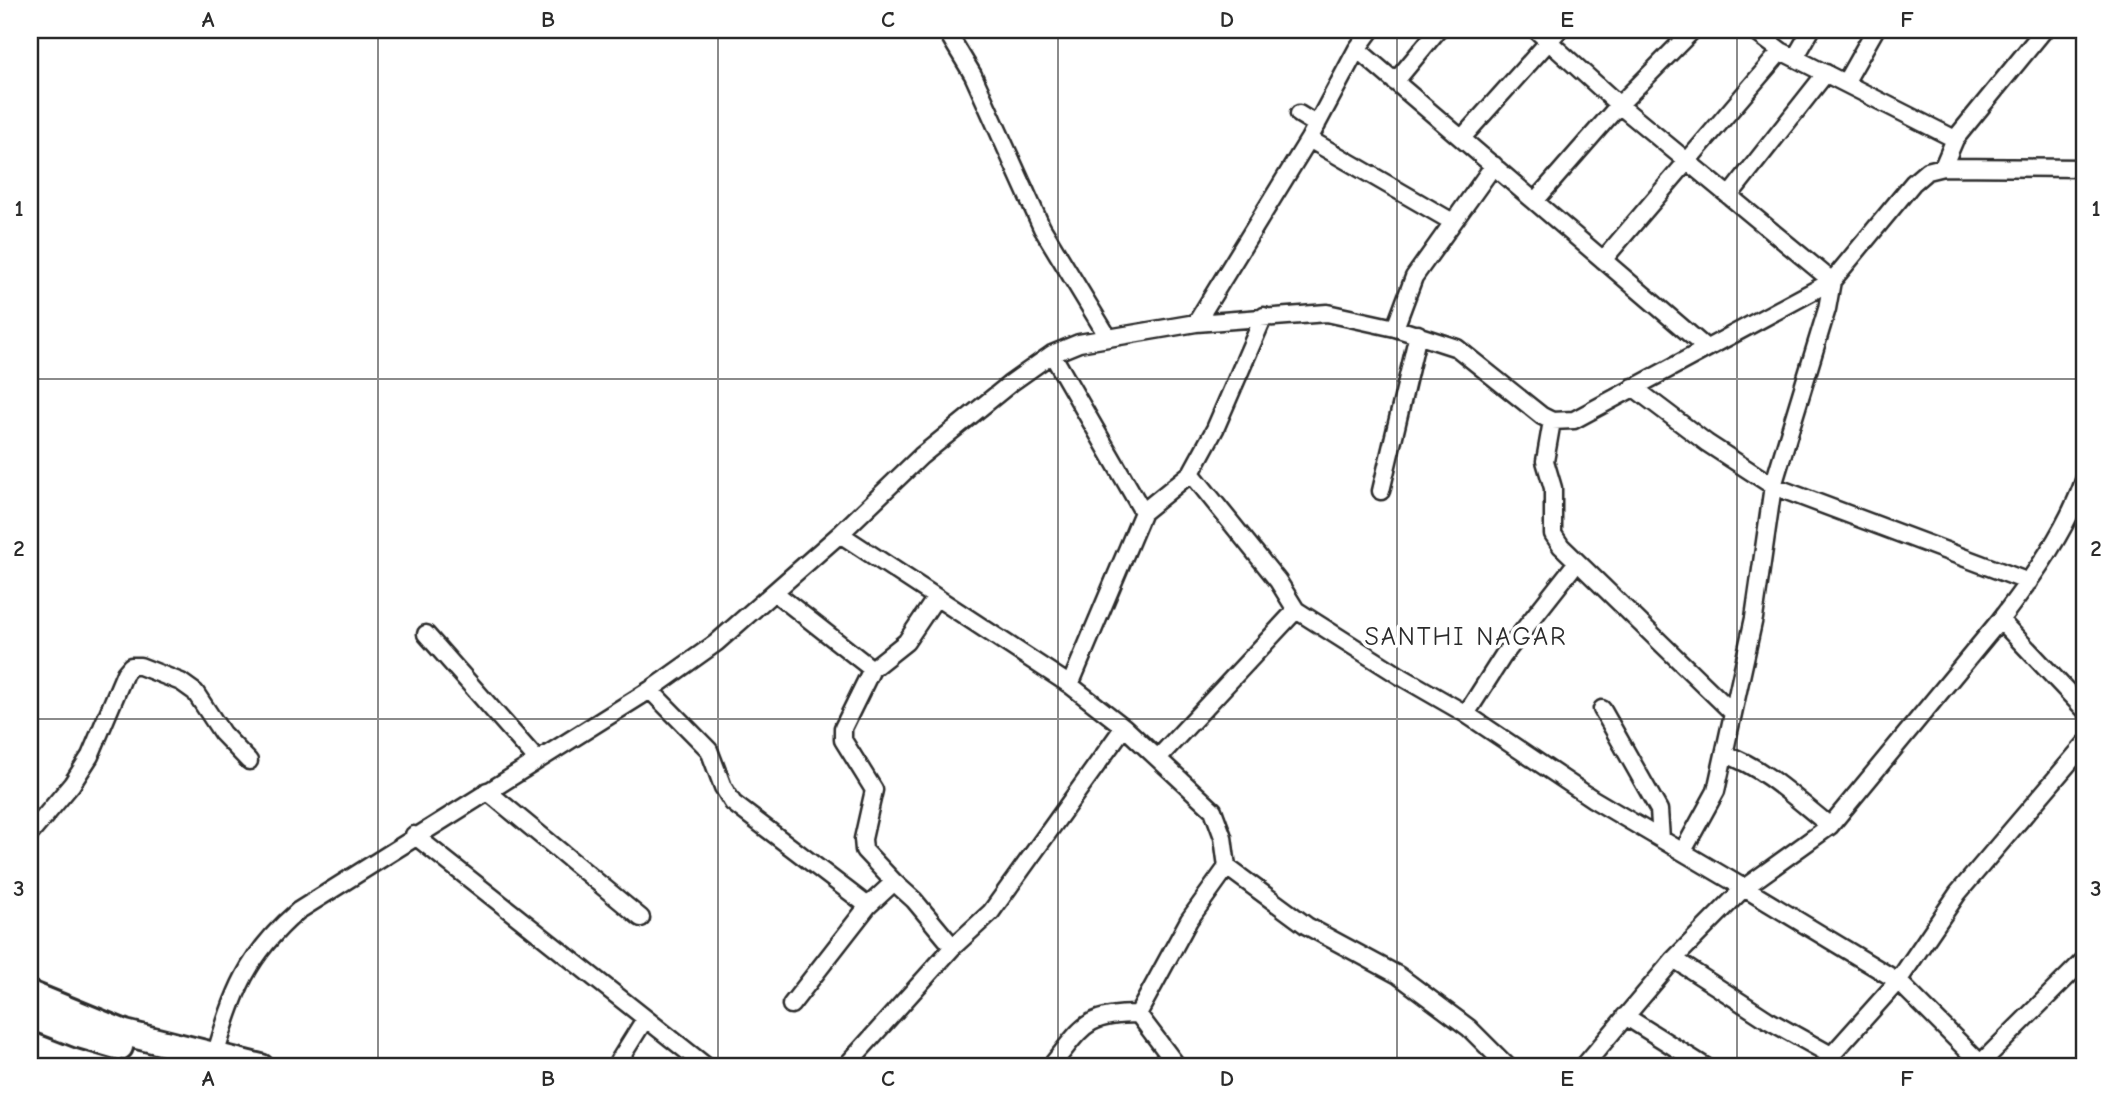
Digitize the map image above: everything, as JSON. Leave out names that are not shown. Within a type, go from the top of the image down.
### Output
[{"type":"main road","points":[[30,994],[125,1033],[208,1061]]},
{"type":"main road","points":[[30,1016],[79,1035],[208,1061],[261,1067]]},
{"type":"street","points":[[946,30],[973,75],[1042,228],[1108,337]]},
{"type":"street","points":[[1196,323],[1313,132],[1357,49],[1371,30]]},
{"type":"street","points":[[1395,82],[1438,30]]},
{"type":"street","points":[[1536,30],[1554,36],[1619,105],[1832,281]]},
{"type":"street","points":[[1535,201],[1619,105],[1693,30]]},
{"type":"street","points":[[1753,30],[1788,54],[1955,139]]},
{"type":"street","points":[[1603,260],[1686,162],[1811,30]]},
{"type":"street","points":[[1845,83],[1875,30]]},
{"type":"street","points":[[1943,167],[1955,139],[2044,30]]},
{"type":"street","points":[[1462,138],[1554,36]]},
{"type":"street","points":[[1357,49],[1706,348]]},
{"type":"street","points":[[1729,196],[1826,74]]},
{"type":"street","points":[[1299,114],[1313,132],[1451,221]]},
{"type":"street","points":[[1395,328],[1413,277],[1493,165]]},
{"type":"street","points":[[208,1061],[234,993],[271,934],[298,911],[414,835],[650,690],[716,643],[922,456],[1011,383],[1052,354],[1079,343],[1196,323],[1327,313],[1418,334],[1463,353],[1552,421],[1574,420],[1832,281],[1913,183],[1927,171],[1943,167],[2085,169]]},
{"type":"street","points":[[1683,851],[1712,804],[1754,618],[1773,486],[1827,309],[1832,281]]},
{"type":"street","points":[[1070,685],[1143,512],[1191,473],[1215,429],[1264,316]]},
{"type":"street","points":[[1381,491],[1418,334]]},
{"type":"street","points":[[1052,354],[1143,512]]},
{"type":"street","points":[[1633,387],[1707,443],[1773,486],[2029,582]]},
{"type":"street","points":[[1552,421],[1545,461],[1553,488],[1553,534],[1577,562],[1732,712]]},
{"type":"street","points":[[1191,473],[1278,581],[1296,610],[1466,714],[1593,799],[1898,981],[1982,1065],[2085,959]]},
{"type":"street","points":[[1583,1067],[1674,959],[1744,888],[1830,826],[2029,582],[2062,529],[2085,478]]},
{"type":"street","points":[[839,534],[1070,685],[1124,727],[1213,810],[1223,837],[1227,867],[1189,920],[1138,1014]]},
{"type":"street","points":[[1466,714],[1503,656],[1577,562]]},
{"type":"street","points":[[774,592],[873,669]]},
{"type":"street","points":[[935,599],[906,642],[873,669],[843,728],[844,740],[874,790],[863,839],[864,850],[894,883],[914,900],[953,947]]},
{"type":"street","points":[[1157,758],[1296,610]]},
{"type":"street","points":[[2000,620],[2085,710]]},
{"type":"street","points":[[426,634],[537,760]]},
{"type":"street","points":[[30,834],[72,784],[90,756],[125,673],[131,666],[140,666],[181,682],[195,692],[222,733],[249,761]]},
{"type":"street","points":[[650,690],[709,750],[723,787],[733,803],[868,906]]},
{"type":"street","points":[[1602,709],[1659,810],[1661,839]]},
{"type":"street","points":[[845,1067],[953,947],[990,912],[1124,727]]},
{"type":"street","points":[[1674,959],[1826,1061],[1898,981],[1958,893],[2085,744]]},
{"type":"street","points":[[1725,754],[1740,759],[1774,781],[1830,826]]},
{"type":"street","points":[[486,791],[641,918]]},
{"type":"street","points":[[414,835],[707,1067]]},
{"type":"street","points":[[1227,867],[1307,926],[1398,975],[1469,1028],[1508,1067]]},
{"type":"street","points":[[791,1005],[868,906],[894,883]]},
{"type":"street","points":[[1050,1067],[1091,1020],[1103,1015],[1138,1014]]},
{"type":"street","points":[[1138,1014],[1178,1067]]},
{"type":"street","points":[[1625,1016],[1706,1067]]},
{"type":"street","points":[[615,1067],[645,1019]]},
{"type":"district","name":"SANTHI NAGAR","points":[[1466,636]]}]
